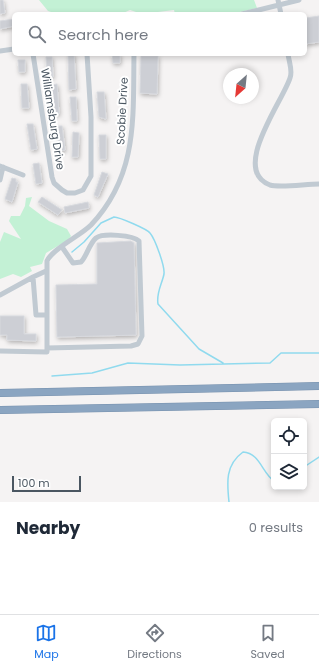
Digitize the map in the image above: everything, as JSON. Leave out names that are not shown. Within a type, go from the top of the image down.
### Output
[{"type":"highway","points":[[0,393],[319,386]]},
{"type":"highway","points":[[0,410],[319,404]]},
{"type":"street","points":[[248,12],[278,2],[299,0]]},
{"type":"street","points":[[278,2],[280,12]]},
{"type":"street","points":[[0,51],[12,49]]},
{"type":"street","name":"Williamsburg Drive","points":[[33,56],[52,177],[54,183],[62,190],[74,193],[83,190],[91,176],[91,117],[86,56]]},
{"type":"street","name":"Scobie Drive","points":[[47,350],[46,271],[48,258],[92,224],[115,192],[123,174],[131,146],[134,56]]},
{"type":"street","points":[[288,56],[291,78],[259,143],[256,156],[257,172],[262,180],[275,186],[319,184]]},
{"type":"street","points":[[0,180],[2,166],[23,175]]},
{"type":"street","points":[[0,351],[131,346],[138,344],[142,336],[139,241],[132,236],[99,237],[93,241],[81,262],[76,264],[68,258],[62,247]]},
{"type":"street","points":[[0,295],[46,271]]},
{"type":"street","points":[[33,277],[36,315],[46,315]]},
{"type":"green space","points":[[39,0],[254,0],[257,8],[240,12],[174,12],[174,10],[158,12],[136,12],[130,10],[126,12],[48,11]]},
{"type":"green space","points":[[32,197],[29,206],[49,221],[67,229],[71,236],[68,240],[46,253],[42,264],[30,267],[32,271],[21,277],[13,274],[0,279],[0,242],[4,232],[21,239],[9,221],[11,216],[20,216],[25,206],[26,198]]},
{"type":"building","points":[[0,0],[3,0],[5,13],[0,14]]},
{"type":"building","points":[[319,16],[319,42],[307,44],[307,18]]},
{"type":"building","points":[[12,19],[12,26],[0,29],[0,21]]},
{"type":"building","points":[[68,56],[74,56],[76,89],[69,90]]},
{"type":"building","points":[[112,56],[120,56],[120,63],[113,63]]},
{"type":"building","points":[[141,56],[158,56],[157,94],[140,93]]},
{"type":"building","points":[[46,57],[52,57],[53,77],[47,77]]},
{"type":"building","points":[[18,60],[25,60],[25,72],[19,72]]},
{"type":"building","points":[[21,84],[27,84],[29,108],[22,108]]},
{"type":"building","points":[[57,84],[59,114],[53,114],[51,85]]},
{"type":"building","points":[[97,92],[104,92],[106,119],[99,117]]},
{"type":"building","points":[[70,97],[76,97],[77,121],[72,121]]},
{"type":"building","points":[[27,124],[33,124],[37,149],[31,150]]},
{"type":"building","points":[[56,126],[62,126],[65,150],[59,151]]},
{"type":"building","points":[[73,132],[79,133],[78,157],[72,157]]},
{"type":"building","points":[[99,135],[106,135],[106,159],[100,159]]},
{"type":"building","points":[[39,163],[42,183],[36,184],[33,164]]},
{"type":"building","points":[[102,172],[108,174],[98,197],[94,195]]},
{"type":"building","points":[[12,178],[16,179],[16,182],[18,182],[12,202],[5,199]]},
{"type":"building","points":[[42,197],[62,210],[58,215],[38,202]]},
{"type":"building","points":[[88,202],[89,208],[65,213],[64,207]]},
{"type":"building","points":[[131,241],[134,243],[136,335],[57,337],[56,285],[97,284],[97,243]]},
{"type":"building","points":[[0,316],[24,316],[24,334],[36,334],[36,341],[7,340],[7,335],[0,335]]},
{"type":"waterway","points":[[72,252],[84,242],[101,223],[114,217],[148,231],[157,246],[164,270],[158,296],[158,304],[199,349],[223,363]]},
{"type":"waterway","points":[[52,376],[92,373],[128,363],[180,365],[270,363],[281,353],[319,353]]},
{"type":"waterway","points":[[229,502],[228,475],[233,463],[243,452],[249,453],[253,456],[271,478]]},
{"type":"waterway","points":[[307,465],[319,457]]}]
